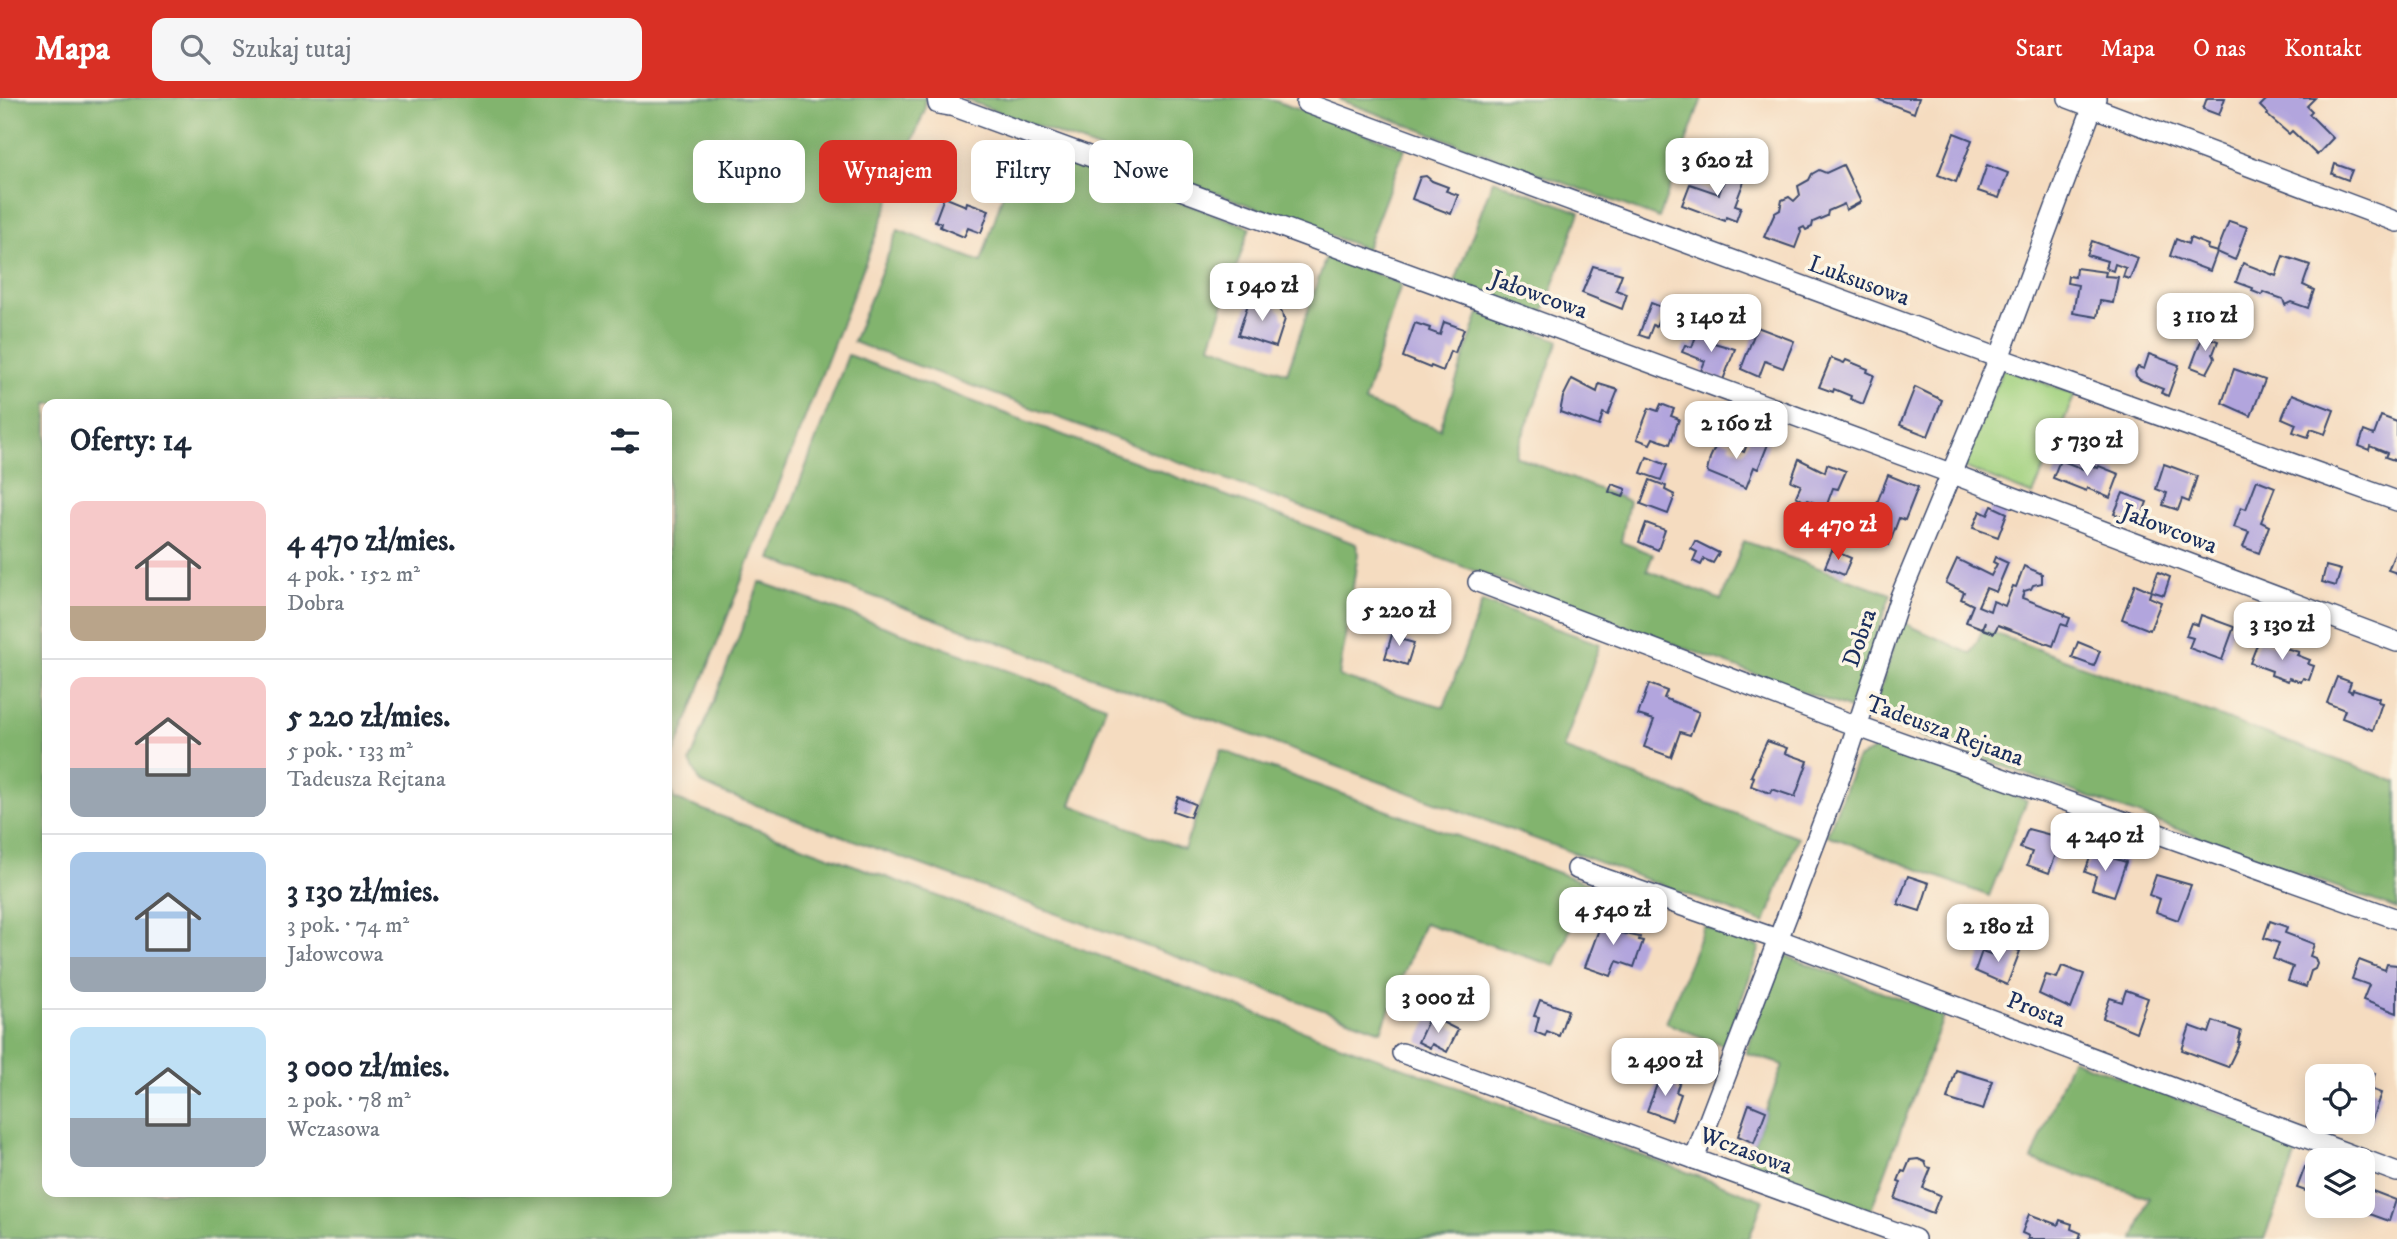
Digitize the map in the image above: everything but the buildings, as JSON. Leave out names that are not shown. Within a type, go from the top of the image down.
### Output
[{"type":"street","points":[[2068,98],[2093,102],[2397,222]]},
{"type":"street","name":"Jałowcowa","points":[[937,101],[1950,473],[2397,642]]},
{"type":"street","name":"Dobra","points":[[1694,1158],[1840,775],[1900,597],[1998,358],[2093,102]]},
{"type":"street","name":"Luksusowa","points":[[1306,103],[1998,358],[2397,501]]},
{"type":"street","name":"Tadeusza Rejtana","points":[[1478,582],[1856,726],[2397,919]]},
{"type":"street","name":"Prosta","points":[[1577,869],[1777,939],[2397,1172]]},
{"type":"street","name":"Wczasowa","points":[[1402,1053],[1915,1239]]},
{"type":"green space","points":[[0,98],[925,98],[925,109],[913,140],[819,140],[819,203],[888,203],[672,759],[672,399],[42,399],[42,1197],[672,1197],[672,791],[674,799],[1763,1200],[1749,1239],[0,1239]]},
{"type":"green space","points":[[961,98],[1267,98],[1405,148],[1366,249],[1193,184],[1193,140],[1089,140],[1089,146]]},
{"type":"green space","points":[[1340,98],[1702,98],[1659,218]]},
{"type":"green space","points":[[1075,164],[1089,169],[1089,203],[1183,203],[1250,227],[1210,345],[1287,373],[1327,254],[1401,284],[1364,402],[1440,429],[1479,313],[1559,340],[1515,456],[1629,501],[1621,542],[1653,554],[1647,570],[1721,600],[1744,541],[1891,594],[1850,709],[853,342],[898,230],[981,262],[1000,203],[1075,203]]},
{"type":"green space","points":[[1493,180],[1580,212],[1543,314],[1455,282]]},
{"type":"green space","points":[[848,355],[1356,544],[1358,554],[1339,677],[1444,707],[1482,602],[1600,644],[1563,749],[1798,837],[1765,923],[771,559]]},
{"type":"green space","points":[[2003,368],[2075,394],[2033,495],[1963,467]]},
{"type":"green space","points":[[760,582],[1106,706],[1071,805],[1184,849],[1221,750],[1589,884],[1555,966],[1424,923],[1381,1031],[701,783],[690,762]]},
{"type":"green space","points":[[1902,622],[1971,654],[1983,629],[2397,782],[2397,909],[1871,718]]},
{"type":"green space","points":[[1877,748],[2027,800],[1989,896],[1827,835],[1857,759]]},
{"type":"green space","points":[[1704,926],[1760,947],[1725,1046],[1666,1023]]},
{"type":"green space","points":[[1781,954],[1944,1015],[1871,1210],[1746,1164],[1783,1065],[1746,1053]]},
{"type":"green space","points":[[2071,1059],[2300,1144],[2264,1239],[2134,1239],[2149,1198],[2032,1160]]}]
